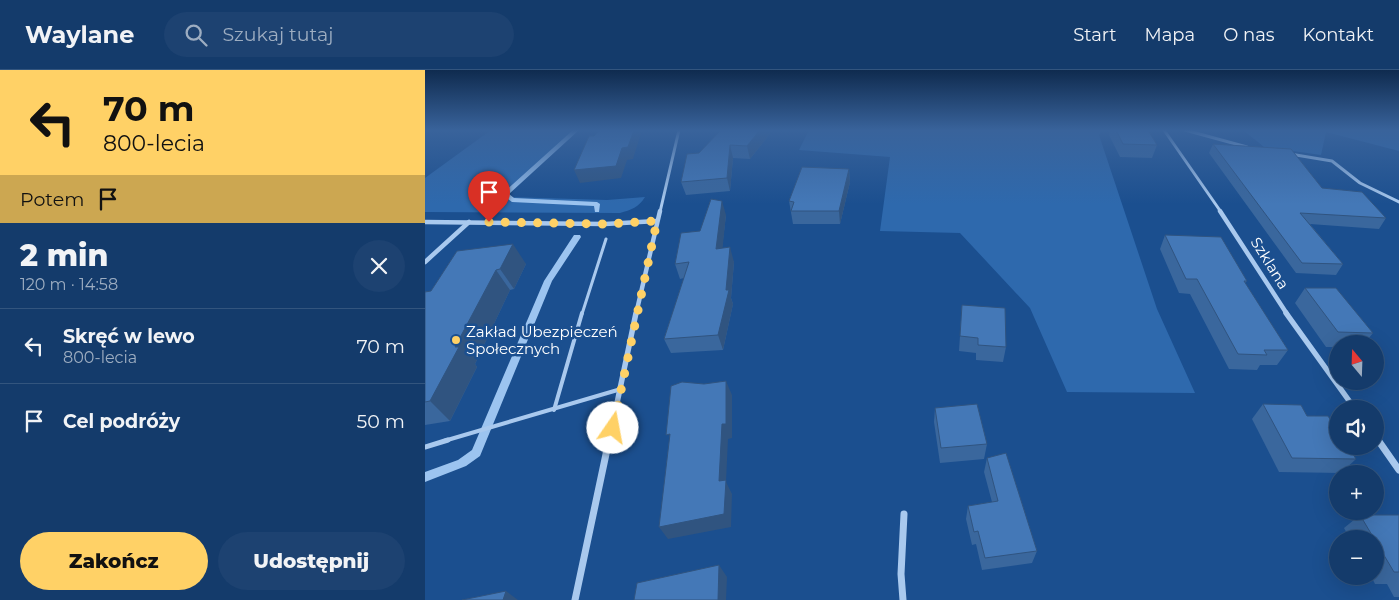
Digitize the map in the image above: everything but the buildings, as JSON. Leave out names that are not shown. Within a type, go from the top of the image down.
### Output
[{"type":"street","points":[[575,600],[673,155]]},
{"type":"street","name":"Szklana","points":[[1181,155],[1237,235],[1283,307],[1349,400]]},
{"type":"street","points":[[1295,155],[1332,161],[1360,183],[1399,202]]},
{"type":"street","points":[[425,222],[605,224],[657,221]]},
{"type":"street","points":[[425,262],[469,222]]},
{"type":"street","points":[[1384,449],[1399,470]]},
{"type":"street","points":[[903,600],[901,574],[904,514]]},
{"type":"lane","points":[[555,410],[582,313],[607,239]]},
{"type":"lane","points":[[425,447],[621,389]]},
{"type":"shaded area","points":[[457,155],[551,155],[504,197],[607,200],[645,197],[634,208],[620,213],[425,212],[425,178]]},
{"type":"shaded area","points":[[861,155],[1106,155],[1157,309],[1195,393],[1067,392],[1030,308],[960,233],[880,231],[890,157]]},
{"type":"waterway","points":[[549,155],[505,194],[512,200],[597,204],[597,211]]},
{"type":"waterway","points":[[425,477],[462,463],[476,453],[548,281],[577,237]]},
{"type":"place","name":"Zakład Ubezpieczeń Społecznych","points":[[456,340]]},
{"type":"route","points":[[489,222],[605,224],[657,221],[613,428]]}]
